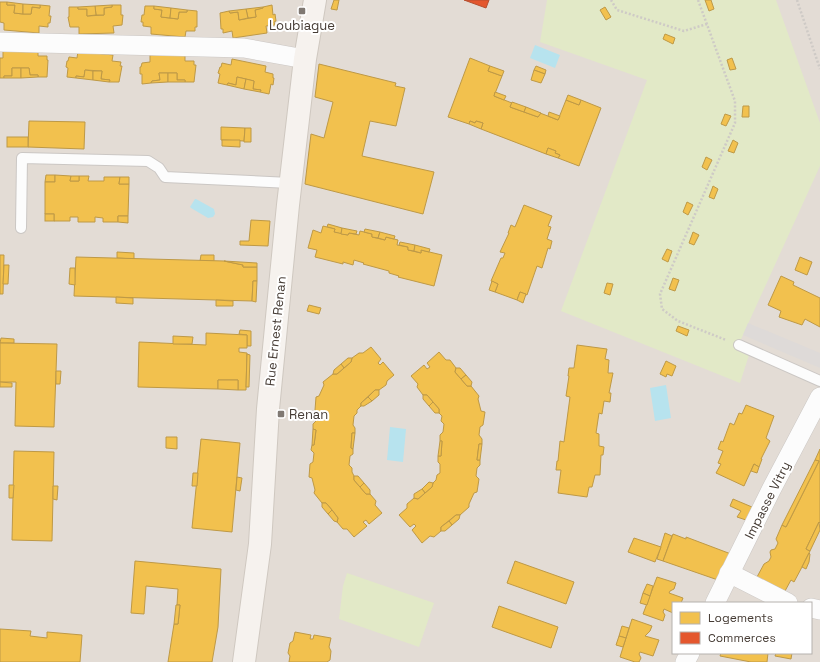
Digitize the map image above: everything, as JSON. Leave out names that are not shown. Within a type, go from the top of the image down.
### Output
[{"type":"street","name":"Rue Ernest Renan","points":[[244,662],[260,544],[268,409],[290,183],[305,58],[315,0]]},
{"type":"street","points":[[0,42],[244,48],[305,58]]},
{"type":"street","name":"Impasse Vitry","points":[[715,602],[820,397]]},
{"type":"street","points":[[729,573],[786,602]]},
{"type":"lane","points":[[21,228],[22,158],[148,161],[159,168],[165,177],[290,183]]},
{"type":"lane","points":[[739,345],[820,381]]},
{"type":"path","points":[[611,0],[617,10],[684,32],[707,24]]},
{"type":"path","points":[[698,0],[735,101],[735,123],[660,294],[662,309],[678,321],[739,345]]},
{"type":"path","points":[[797,0],[820,69]]},
{"type":"shaded area","points":[[0,0],[820,0],[820,662],[0,662]]},
{"type":"shaded area","points":[[748,323],[820,353],[820,368],[743,335]]},
{"type":"green space","points":[[547,0],[776,0],[820,123],[820,166],[737,348],[749,355],[740,383],[561,311],[647,80],[540,42]]},
{"type":"green space","points":[[347,573],[434,603],[419,647],[339,619],[343,586]]},
{"type":"water","points":[[535,45],[560,55],[555,68],[530,58]]},
{"type":"water","points":[[196,199],[214,209],[215,214],[213,217],[208,218],[190,207]]},
{"type":"water","points":[[666,385],[671,418],[655,421],[650,388]]},
{"type":"water","points":[[390,427],[406,429],[403,462],[387,460]]},
{"type":"building: Logements","points":[[334,0],[339,0],[337,10],[331,9]]},
{"type":"building: Logements","points":[[705,0],[711,0],[714,9],[709,11]]},
{"type":"building: Logements","points":[[0,2],[7,2],[7,5],[15,5],[14,13],[23,14],[31,14],[32,7],[40,8],[40,5],[50,6],[50,23],[48,23],[48,27],[39,26],[39,33],[4,30],[4,23],[0,22]]},
{"type":"building: Logements","points":[[7,2],[23,4],[23,14],[14,13],[15,5],[7,5]]},
{"type":"building: Logements","points":[[23,4],[40,5],[40,8],[32,7],[31,14],[23,14]]},
{"type":"building: Logements","points":[[112,5],[121,5],[121,15],[123,15],[122,25],[113,26],[114,33],[79,34],[79,27],[70,27],[68,17],[69,7],[87,9],[87,16],[104,15],[104,8],[112,7]]},
{"type":"building: Logements","points":[[112,5],[112,7],[104,8],[104,15],[96,15],[95,6]]},
{"type":"building: Logements","points":[[272,5],[273,15],[275,14],[276,21],[274,22],[275,25],[266,26],[267,33],[233,38],[232,31],[223,33],[223,29],[221,29],[220,13],[229,11],[230,13],[238,12],[239,20],[256,17],[255,10]]},
{"type":"building: Logements","points":[[95,6],[96,15],[87,16],[87,9],[78,9],[78,7]]},
{"type":"building: Logements","points":[[145,6],[154,6],[154,9],[162,10],[161,17],[178,19],[179,12],[187,12],[187,10],[197,11],[197,27],[195,27],[195,31],[186,31],[185,37],[151,34],[151,27],[143,26],[143,22],[141,22],[142,15],[144,15]]},
{"type":"building: Logements","points":[[154,6],[171,8],[170,18],[161,17],[162,10],[154,9]]},
{"type":"building: Logements","points":[[263,7],[255,10],[256,17],[248,18],[246,9]]},
{"type":"building: Logements","points":[[605,7],[611,17],[606,20],[600,10]]},
{"type":"building: Logements","points":[[171,8],[187,10],[187,12],[179,12],[178,19],[170,18]]},
{"type":"building: Logements","points":[[246,9],[248,18],[239,20],[238,12],[230,13],[229,11]]},
{"type":"building: Logements","points":[[665,34],[675,38],[673,44],[663,39]]},
{"type":"building: Logements","points":[[3,51],[38,52],[38,56],[47,56],[47,77],[30,75],[29,68],[12,68],[12,76],[4,76],[4,78],[0,78],[0,58],[3,58]]},
{"type":"building: Logements","points":[[78,51],[113,55],[112,61],[121,62],[120,66],[122,66],[119,82],[109,82],[110,80],[101,79],[102,71],[85,70],[84,77],[67,77],[67,61],[69,57],[77,58]]},
{"type":"building: Logements","points":[[185,54],[185,61],[194,61],[194,65],[196,65],[194,82],[177,80],[177,73],[159,73],[160,80],[142,84],[140,67],[142,63],[150,62],[150,55]]},
{"type":"building: Logements","points":[[470,58],[490,66],[488,71],[502,76],[494,96],[512,103],[510,107],[538,117],[540,113],[558,120],[566,100],[579,105],[581,100],[601,108],[579,166],[558,158],[560,155],[555,153],[556,151],[548,148],[546,154],[481,129],[483,123],[476,121],[475,123],[470,121],[469,124],[448,117]]},
{"type":"building: Logements","points":[[732,58],[736,69],[730,70],[727,60]]},
{"type":"building: Logements","points":[[232,59],[266,66],[265,72],[273,74],[274,78],[269,94],[260,92],[261,90],[253,89],[254,81],[237,77],[236,85],[218,83],[220,74],[218,73],[222,63],[231,65]]},
{"type":"building: Logements","points":[[319,64],[396,83],[395,86],[405,88],[396,126],[370,121],[362,156],[434,172],[423,214],[305,184],[311,134],[324,138],[333,102],[315,97]]},
{"type":"building: Logements","points":[[490,66],[504,71],[502,76],[488,71]]},
{"type":"building: Logements","points":[[536,66],[546,70],[545,74],[534,70]]},
{"type":"building: Logements","points":[[12,68],[21,68],[21,78],[4,78],[4,76],[12,76]]},
{"type":"building: Logements","points":[[21,68],[29,68],[30,75],[38,75],[38,77],[21,78]]},
{"type":"building: Logements","points":[[85,70],[93,71],[93,80],[76,78],[76,76],[84,77]]},
{"type":"building: Logements","points":[[534,70],[545,74],[541,83],[531,80]]},
{"type":"building: Logements","points":[[93,71],[102,71],[101,79],[110,80],[109,82],[93,80]]},
{"type":"building: Logements","points":[[159,73],[168,73],[168,82],[151,83],[152,81],[160,80]]},
{"type":"building: Logements","points":[[168,73],[177,73],[177,80],[185,80],[185,82],[168,82]]},
{"type":"building: Logements","points":[[237,77],[246,79],[244,89],[227,85],[228,83],[236,85]]},
{"type":"building: Logements","points":[[246,79],[254,81],[253,89],[261,90],[260,92],[244,89]]},
{"type":"building: Logements","points":[[495,92],[506,96],[504,100],[494,96]]},
{"type":"building: Logements","points":[[568,95],[581,100],[579,105],[566,100]]},
{"type":"building: Logements","points":[[512,102],[526,107],[524,112],[510,107]]},
{"type":"building: Logements","points":[[743,106],[749,106],[749,117],[742,117]]},
{"type":"building: Logements","points":[[526,107],[541,113],[538,117],[524,112]]},
{"type":"building: Logements","points":[[549,112],[560,116],[558,120],[548,116]]},
{"type":"building: Logements","points":[[725,114],[731,116],[726,126],[721,124]]},
{"type":"building: Logements","points":[[29,121],[85,122],[84,149],[28,147]]},
{"type":"building: Logements","points":[[470,121],[475,123],[476,121],[483,123],[481,129],[469,124]]},
{"type":"building: Logements","points":[[221,127],[245,128],[244,141],[221,140]]},
{"type":"building: Logements","points":[[245,128],[251,128],[251,142],[244,142]]},
{"type":"building: Logements","points":[[7,137],[28,137],[28,147],[7,147]]},
{"type":"building: Logements","points":[[222,140],[240,140],[240,147],[222,146]]},
{"type":"building: Logements","points":[[733,140],[738,143],[734,153],[728,151]]},
{"type":"building: Logements","points":[[548,148],[556,151],[555,153],[560,155],[558,158],[546,154]]},
{"type":"building: Logements","points":[[706,157],[712,160],[707,170],[702,167]]},
{"type":"building: Logements","points":[[46,175],[55,175],[55,182],[45,182]]},
{"type":"building: Logements","points":[[55,175],[71,176],[70,181],[79,181],[79,176],[89,176],[88,181],[104,181],[104,177],[120,177],[119,184],[129,184],[128,216],[118,216],[118,222],[103,222],[103,218],[95,217],[95,222],[78,222],[78,217],[70,217],[70,221],[54,221],[54,214],[45,214],[45,182],[55,182]]},
{"type":"building: Logements","points":[[71,176],[79,176],[79,181],[70,181]]},
{"type":"building: Logements","points":[[120,177],[129,177],[129,184],[119,184]]},
{"type":"building: Logements","points":[[713,186],[718,189],[714,199],[709,197]]},
{"type":"building: Logements","points":[[687,202],[693,205],[688,215],[683,212]]},
{"type":"building: Logements","points":[[524,205],[552,216],[548,226],[551,227],[547,239],[552,241],[550,249],[548,248],[542,268],[537,266],[527,295],[520,292],[517,300],[495,292],[498,284],[491,281],[501,258],[503,258],[505,253],[500,252],[511,225],[515,227]]},
{"type":"building: Logements","points":[[45,214],[54,214],[54,221],[45,221]]},
{"type":"building: Logements","points":[[118,216],[128,216],[128,223],[118,222]]},
{"type":"building: Logements","points":[[251,220],[270,221],[268,246],[240,245],[240,241],[249,241]]},
{"type":"building: Logements","points":[[328,224],[342,228],[341,234],[334,232],[335,229],[327,227]]},
{"type":"building: Logements","points":[[323,226],[335,229],[334,232],[348,235],[349,233],[359,235],[360,231],[372,234],[372,237],[385,240],[386,237],[398,240],[397,245],[408,247],[408,250],[421,253],[421,250],[442,255],[434,286],[398,277],[399,276],[389,273],[389,271],[354,260],[353,265],[315,257],[317,250],[308,248],[313,230],[321,233]]},
{"type":"building: Logements","points":[[342,228],[357,231],[356,234],[341,234]]},
{"type":"building: Logements","points":[[365,229],[380,232],[378,238],[372,237],[372,234],[364,232]]},
{"type":"building: Logements","points":[[380,232],[395,236],[394,239],[386,237],[385,240],[378,238]]},
{"type":"building: Logements","points":[[693,232],[699,235],[694,245],[689,243]]},
{"type":"building: Logements","points":[[400,242],[415,245],[414,251],[408,250],[408,247],[399,245]]},
{"type":"building: Logements","points":[[415,245],[430,249],[429,252],[421,250],[421,253],[414,251]]},
{"type":"building: Logements","points":[[667,249],[672,251],[668,262],[662,259]]},
{"type":"building: Logements","points":[[117,252],[134,253],[134,259],[117,258]]},
{"type":"building: Logements","points":[[0,255],[4,255],[3,294],[0,294]]},
{"type":"building: Logements","points":[[201,255],[214,255],[214,261],[200,261]]},
{"type":"building: Logements","points":[[76,257],[224,261],[243,265],[243,267],[257,267],[257,281],[253,281],[252,301],[74,296]]},
{"type":"building: Logements","points":[[800,257],[812,262],[807,275],[795,270]]},
{"type":"building: Logements","points":[[224,261],[257,263],[257,267],[243,267],[243,265]]},
{"type":"building: Logements","points":[[4,265],[9,265],[8,284],[3,284]]},
{"type":"building: Logements","points":[[70,268],[75,268],[75,285],[69,284]]},
{"type":"building: Logements","points":[[781,276],[794,282],[793,285],[820,298],[820,327],[805,319],[802,325],[779,317],[781,311],[768,305]]},
{"type":"building: Logements","points":[[673,278],[679,280],[675,291],[669,289]]},
{"type":"building: Logements","points":[[253,281],[257,281],[256,302],[252,301]]},
{"type":"building: Logements","points":[[492,281],[498,284],[495,292],[489,290]]},
{"type":"building: Logements","points":[[607,283],[613,284],[610,295],[604,293]]},
{"type":"building: Logements","points":[[520,292],[526,294],[523,303],[517,300]]},
{"type":"building: Logements","points":[[116,297],[133,298],[133,304],[116,303]]},
{"type":"building: Logements","points":[[216,300],[233,301],[233,306],[216,306]]},
{"type":"building: Logements","points":[[309,305],[321,308],[319,314],[307,311]]},
{"type":"building: Logements","points":[[678,326],[689,330],[687,336],[676,331]]},
{"type":"building: Logements","points":[[240,330],[251,331],[251,346],[247,346],[247,335],[239,334]]},
{"type":"building: Logements","points":[[206,333],[247,335],[247,348],[239,348],[239,352],[247,353],[246,390],[238,390],[238,380],[218,380],[218,389],[138,387],[139,342],[206,345]]},
{"type":"building: Logements","points":[[173,336],[193,337],[192,344],[173,344]]},
{"type":"building: Logements","points":[[1,338],[14,339],[14,343],[0,343]]},
{"type":"building: Logements","points":[[0,343],[57,344],[54,427],[15,426],[16,382],[0,382]]},
{"type":"building: Logements","points":[[577,345],[607,349],[605,359],[609,360],[608,373],[613,373],[609,393],[611,393],[610,402],[604,401],[602,414],[599,413],[596,433],[599,434],[599,446],[604,447],[603,455],[601,455],[600,475],[595,475],[592,487],[589,487],[587,497],[558,493],[561,470],[556,470],[560,441],[564,442],[570,397],[566,396],[569,368],[574,368]]},
{"type":"building: Logements","points":[[371,347],[381,359],[378,363],[380,365],[383,362],[394,375],[387,381],[386,385],[379,390],[375,390],[361,403],[361,406],[354,416],[353,425],[355,428],[355,433],[352,433],[351,448],[353,449],[353,454],[350,456],[349,465],[352,468],[354,480],[366,494],[370,494],[376,501],[375,505],[382,513],[369,524],[366,520],[363,522],[367,526],[354,537],[347,529],[343,529],[337,522],[338,518],[332,510],[326,503],[322,503],[314,493],[315,490],[312,478],[309,477],[310,464],[313,462],[314,453],[311,450],[312,445],[314,445],[316,430],[313,429],[313,424],[316,421],[317,413],[315,410],[316,397],[319,396],[324,385],[323,382],[333,374],[337,374],[351,362],[352,358]]},
{"type":"building: Logements","points":[[439,352],[446,360],[450,360],[456,368],[455,372],[467,386],[471,386],[479,396],[478,399],[481,411],[485,412],[483,425],[480,427],[479,435],[482,439],[482,444],[479,444],[477,460],[480,460],[480,465],[477,468],[476,476],[479,479],[477,492],[474,493],[469,507],[460,515],[456,515],[441,527],[441,531],[434,537],[430,536],[422,543],[412,530],[416,526],[414,524],[410,527],[399,515],[407,508],[407,504],[414,498],[418,499],[432,487],[437,475],[440,473],[438,456],[441,456],[442,441],[440,441],[440,435],[443,432],[444,424],[441,421],[442,416],[439,413],[439,409],[427,395],[423,395],[417,387],[418,384],[411,376],[424,365],[427,369],[430,367],[427,363]]},
{"type":"building: Logements","points":[[247,354],[250,355],[249,387],[246,387]]},
{"type":"building: Logements","points":[[348,358],[352,358],[351,362],[344,368],[341,364]]},
{"type":"building: Logements","points":[[666,361],[676,366],[672,376],[667,374],[666,377],[660,374]]},
{"type":"building: Logements","points":[[341,364],[344,368],[337,374],[333,374],[334,370]]},
{"type":"building: Logements","points":[[456,368],[460,368],[466,375],[461,379],[455,372]]},
{"type":"building: Logements","points":[[56,371],[61,371],[60,384],[56,384]]},
{"type":"building: Logements","points":[[466,375],[472,382],[471,386],[467,386],[461,379]]},
{"type":"building: Logements","points":[[218,380],[238,380],[238,390],[218,389]]},
{"type":"building: Logements","points":[[0,382],[12,383],[12,387],[0,387]]},
{"type":"building: Logements","points":[[375,390],[379,390],[379,395],[372,401],[368,397]]},
{"type":"building: Logements","points":[[423,395],[427,395],[433,402],[429,406],[423,399]]},
{"type":"building: Logements","points":[[368,397],[372,401],[364,406],[361,406],[361,403]]},
{"type":"building: Logements","points":[[433,402],[439,409],[439,413],[435,413],[429,406]]},
{"type":"building: Logements","points":[[746,405],[774,416],[766,438],[770,441],[761,459],[759,467],[754,464],[744,486],[716,473],[721,464],[718,463],[723,451],[718,449],[721,441],[723,442],[730,423],[734,425],[739,413],[742,414]]},
{"type":"building: Logements","points":[[313,429],[316,430],[314,445],[312,445]]},
{"type":"building: Logements","points":[[352,433],[355,433],[353,449],[351,448]]},
{"type":"building: Logements","points":[[166,437],[177,437],[177,449],[166,448]]},
{"type":"building: Logements","points":[[201,439],[240,443],[232,532],[192,528]]},
{"type":"building: Logements","points":[[440,441],[442,441],[441,456],[438,456]]},
{"type":"building: Logements","points":[[479,444],[482,444],[480,460],[477,460]]},
{"type":"building: Logements","points":[[820,449],[820,523],[819,522],[806,549],[810,551],[802,567],[794,582],[791,580],[785,591],[757,577],[764,564],[769,561],[771,557],[771,550],[775,549],[778,543],[776,539],[782,525],[786,527],[819,461],[815,460]]},
{"type":"building: Logements","points":[[14,451],[54,452],[52,541],[12,540]]},
{"type":"building: Logements","points":[[815,460],[819,461],[786,527],[782,525]]},
{"type":"building: Logements","points":[[754,464],[759,467],[757,473],[751,471]]},
{"type":"building: Logements","points":[[193,473],[198,473],[197,486],[192,486]]},
{"type":"building: Logements","points":[[354,476],[358,476],[364,483],[360,487],[354,480]]},
{"type":"building: Logements","points":[[237,477],[242,478],[240,491],[236,490]]},
{"type":"building: Logements","points":[[429,482],[433,483],[432,487],[425,493],[422,489]]},
{"type":"building: Logements","points":[[364,483],[370,490],[370,494],[366,494],[360,487]]},
{"type":"building: Logements","points":[[9,485],[14,485],[13,498],[9,498]]},
{"type":"building: Logements","points":[[53,486],[58,486],[57,500],[53,499]]},
{"type":"building: Logements","points":[[422,489],[425,493],[418,499],[414,498],[414,494]]},
{"type":"building: Logements","points":[[733,499],[752,507],[746,520],[737,517],[741,511],[730,506]]},
{"type":"building: Logements","points":[[322,503],[326,503],[332,510],[328,514],[322,507]]},
{"type":"building: Logements","points":[[332,510],[338,518],[337,522],[334,521],[328,514]]},
{"type":"building: Logements","points":[[456,515],[460,515],[459,519],[452,525],[449,521]]},
{"type":"building: Logements","points":[[449,521],[452,525],[445,531],[441,531],[441,527]]},
{"type":"building: Logements","points":[[819,522],[820,530],[810,551],[806,549]]},
{"type":"building: Logements","points":[[665,533],[672,536],[663,561],[657,559]]},
{"type":"building: Logements","points":[[673,534],[686,539],[686,537],[731,554],[718,580],[663,561]]},
{"type":"building: Logements","points":[[634,538],[661,547],[655,562],[628,552]]},
{"type":"building: Logements","points":[[809,553],[809,562],[806,569],[802,567]]},
{"type":"building: Logements","points":[[135,561],[221,569],[218,627],[212,662],[168,662],[174,624],[178,624],[180,605],[177,605],[178,589],[146,586],[144,614],[131,613]]},
{"type":"building: Logements","points":[[515,561],[574,582],[566,604],[507,583]]},
{"type":"building: Logements","points":[[657,577],[676,583],[674,589],[669,593],[683,598],[681,602],[672,602],[672,613],[664,609],[663,612],[665,615],[663,621],[643,614]]},
{"type":"building: Logements","points":[[647,584],[653,586],[650,596],[643,593]]},
{"type":"building: Logements","points":[[643,593],[650,596],[647,605],[640,603]]},
{"type":"building: Logements","points":[[176,605],[180,605],[178,624],[174,624]]},
{"type":"building: Logements","points":[[499,606],[558,627],[551,648],[492,627]]},
{"type":"building: Logements","points":[[632,619],[652,626],[650,631],[645,636],[659,640],[653,656],[640,652],[639,654],[641,658],[639,662],[620,657]]},
{"type":"building: Logements","points":[[622,626],[629,628],[626,638],[619,636]]},
{"type":"building: Logements","points":[[0,629],[31,631],[30,636],[47,638],[47,632],[82,635],[80,662],[0,662]]},
{"type":"building: Logements","points":[[295,632],[311,635],[310,639],[313,639],[314,635],[331,638],[329,647],[331,651],[330,660],[327,662],[289,662],[290,656],[288,653],[290,643],[293,641]]},
{"type":"building: Logements","points":[[619,636],[626,638],[623,647],[616,645]]},
{"type":"building: Logements","points":[[721,654],[768,654],[767,662],[751,662],[720,656]]},
{"type":"building: Logements","points":[[776,654],[792,654],[791,659],[775,656]]},
{"type":"building: Commerces","points":[[464,0],[489,0],[486,8]]},
{"type":"place","name":"Loubiague","points":[[302,11]]},
{"type":"place","name":"Renan","points":[[281,414]]}]
